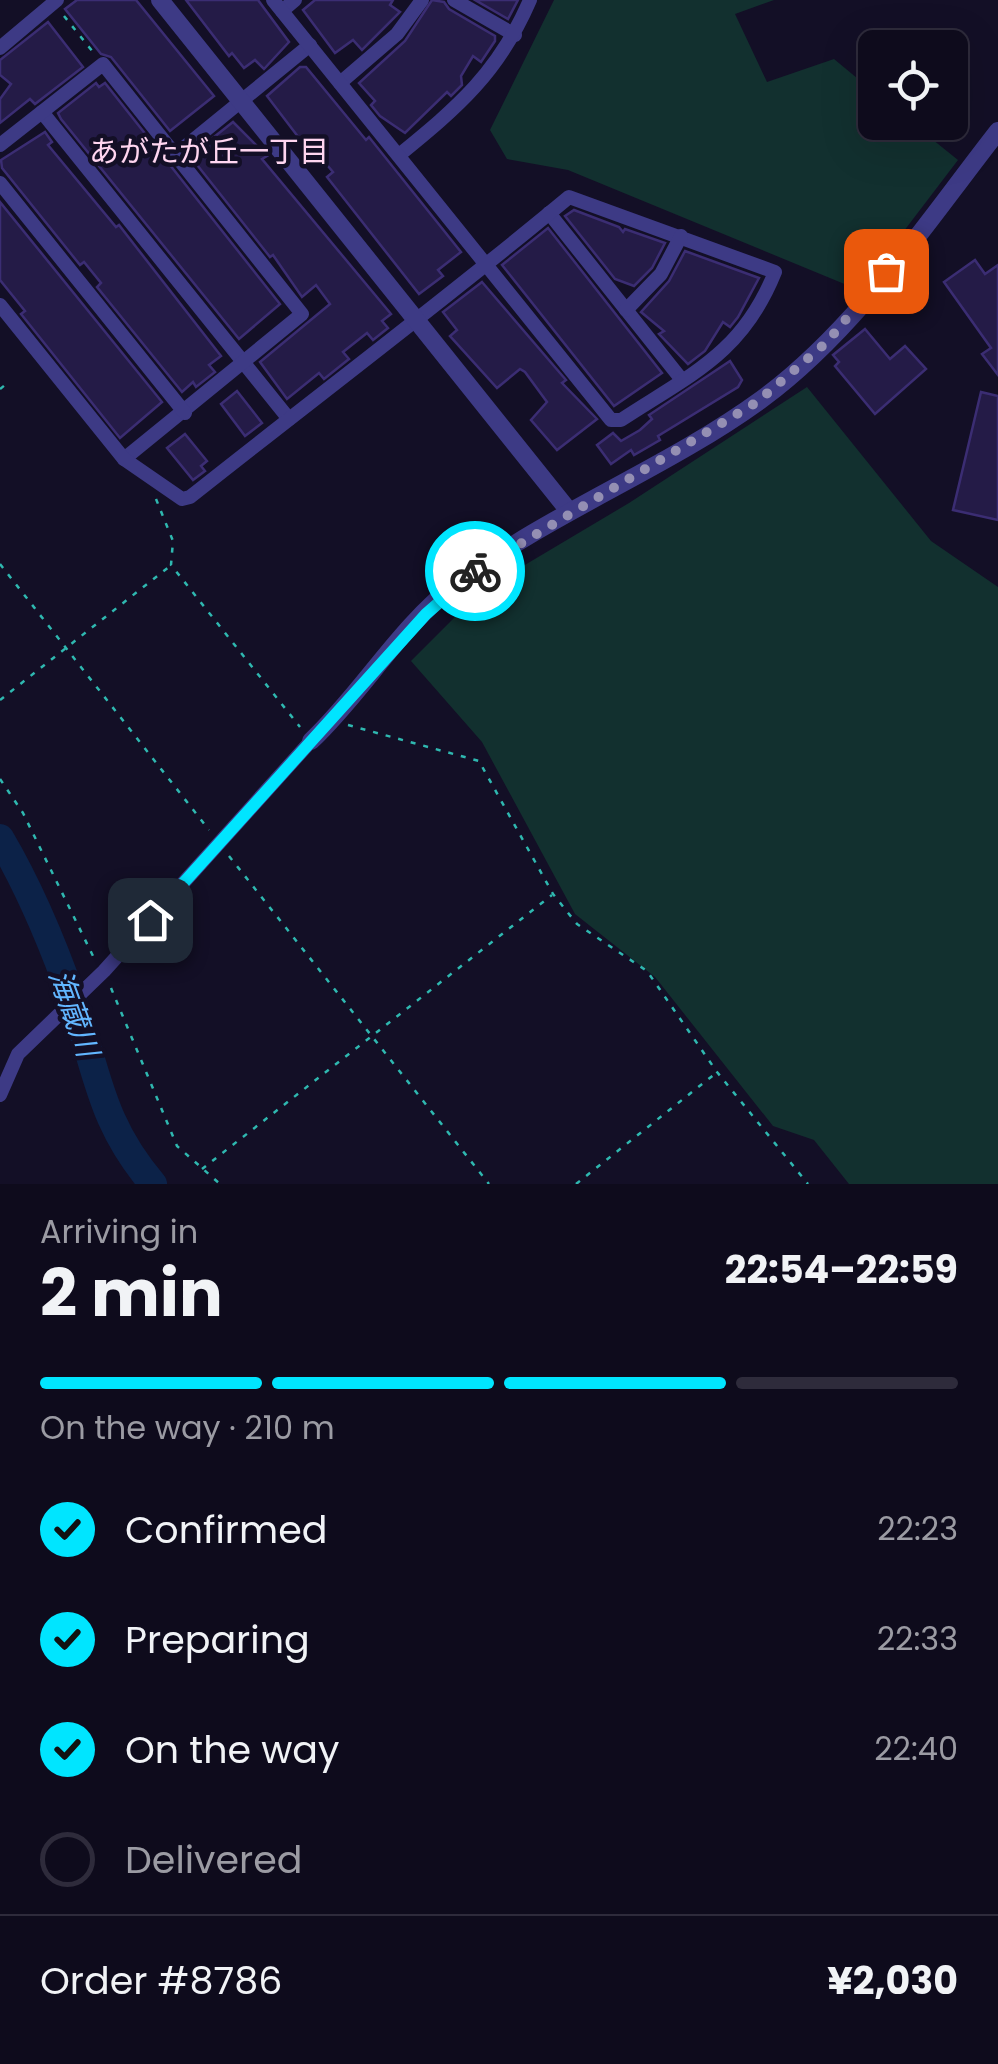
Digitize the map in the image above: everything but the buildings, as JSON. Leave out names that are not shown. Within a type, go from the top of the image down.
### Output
[{"type":"street","points":[[160,0],[568,511]]},
{"type":"street","points":[[0,305],[124,459],[182,499],[190,498],[415,318],[484,264],[550,213],[575,196],[775,272],[762,305],[741,335],[621,420],[611,420],[484,264],[278,6],[296,0]]},
{"type":"street","points":[[340,83],[397,34],[422,0]]},
{"type":"street","points":[[454,0],[515,35]]},
{"type":"street","points":[[399,155],[484,80],[515,35],[530,0]]},
{"type":"street","points":[[0,48],[55,1]]},
{"type":"street","points":[[175,155],[310,45]]},
{"type":"street","points":[[0,145],[102,64],[302,314],[124,459]]},
{"type":"street","points":[[42,112],[289,419]]},
{"type":"street","points":[[0,1095],[10,1066],[102,973],[452,587],[568,511],[757,402],[802,365],[865,298],[998,131]]},
{"type":"street","points":[[0,183],[185,412]]},
{"type":"street","points":[[550,213],[682,380]]},
{"type":"street","points":[[626,310],[655,282],[681,236]]},
{"type":"path","points":[[55,1],[102,64]]},
{"type":"path","points":[[0,388],[10,381]]},
{"type":"path","points":[[152,478],[173,540],[171,566],[312,741]]},
{"type":"path","points":[[0,564],[489,1184]]},
{"type":"path","points":[[0,700],[171,566]]},
{"type":"path","points":[[332,722],[479,761],[553,894],[577,924],[647,971],[717,1072],[808,1184]]},
{"type":"path","points":[[0,779],[22,814],[102,973],[177,1146],[220,1184]]},
{"type":"path","points":[[202,1169],[553,894]]},
{"type":"path","points":[[576,1184],[717,1072]]},
{"type":"green space","points":[[554,0],[774,0],[735,14],[767,82],[834,59],[858,79],[858,140],[933,140],[958,160],[859,290],[568,170],[507,159],[490,130]]},
{"type":"green space","points":[[807,387],[931,541],[998,587],[998,1184],[849,1184],[814,1140],[773,1126],[655,977],[575,914],[482,742],[411,661],[481,591],[629,503]]},
{"type":"waterway","name":"海蔵川","points":[[0,838],[58,960],[111,1118],[153,1184]]},
{"type":"way so far","points":[[475,571],[568,511],[757,402],[827,342],[886,271]]},
{"type":"district","name":"あがたが丘一丁目","points":[[209,151]]},
{"type":"route","points":[[150,920],[426,614],[452,587],[475,571]]}]
